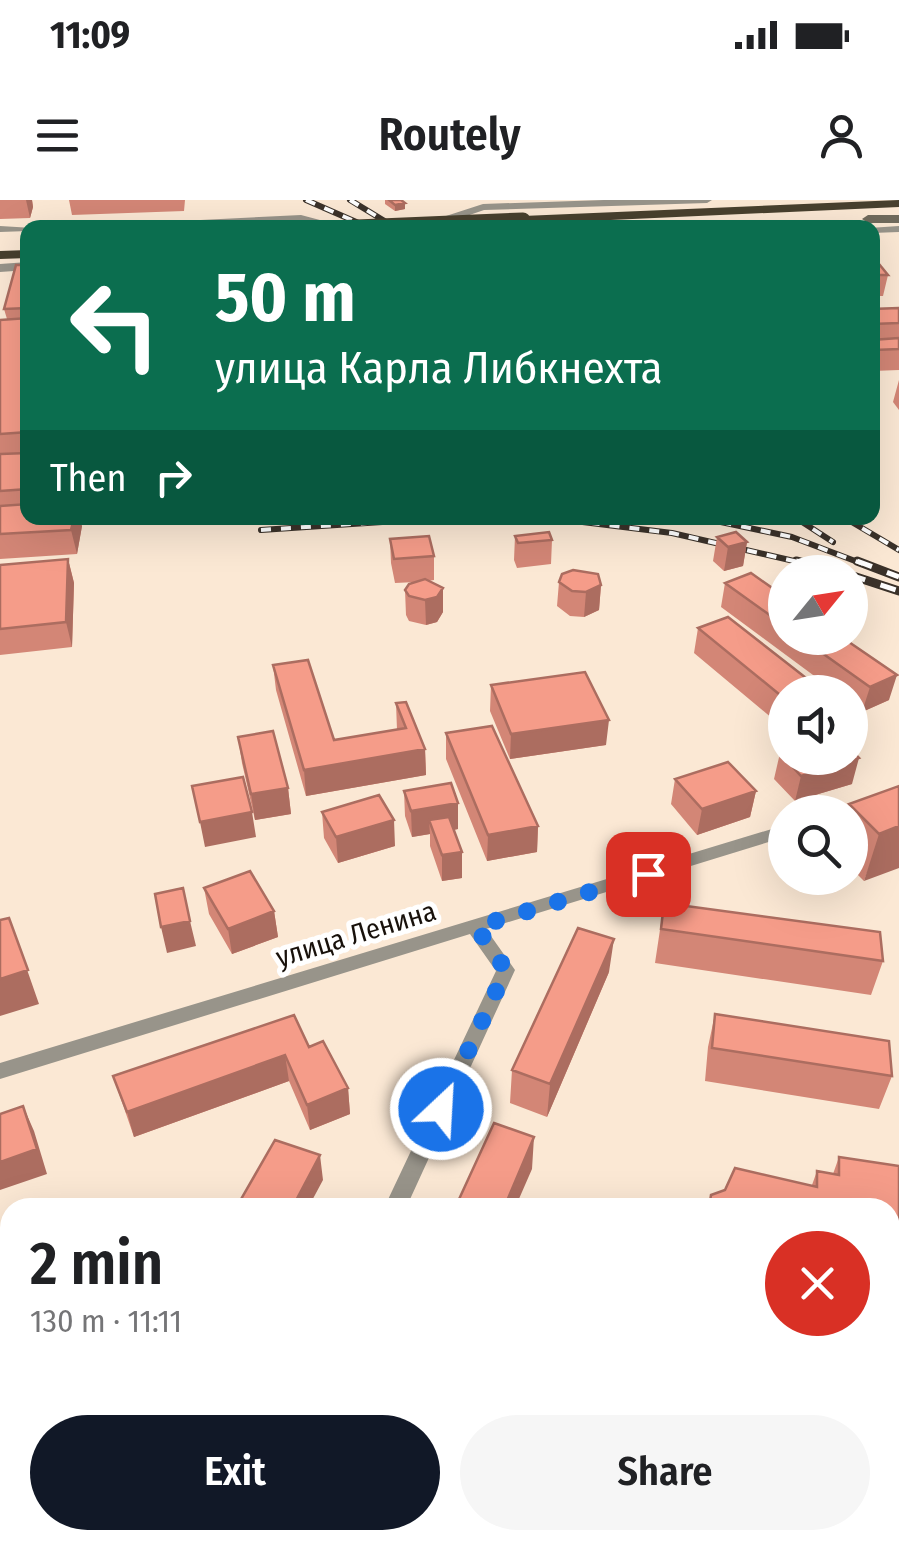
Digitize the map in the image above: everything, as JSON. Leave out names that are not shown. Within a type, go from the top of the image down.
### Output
[{"type":"highway","points":[[523,220],[899,203]]},
{"type":"street","points":[[450,220],[483,206],[707,200]]},
{"type":"street","points":[[250,220],[310,220]]},
{"type":"street","name":"улица Ленина","points":[[0,1071],[768,836]]},
{"type":"street","points":[[400,1198],[506,970],[476,927]]},
{"type":"building","points":[[16,265],[20,265],[20,308],[4,309]]},
{"type":"building","points":[[899,308],[899,323],[880,324],[880,309]]},
{"type":"building","points":[[20,319],[20,433],[0,434],[0,320]]},
{"type":"building","points":[[899,338],[899,349],[880,350],[880,339]]},
{"type":"building","points":[[20,453],[20,490],[0,491],[0,454]]},
{"type":"building","points":[[20,505],[20,525],[72,525],[71,530],[0,534],[0,506]]},
{"type":"building","points":[[549,532],[552,540],[518,543],[515,536]]},
{"type":"building","points":[[736,532],[747,542],[728,547],[717,537]]},
{"type":"building","points":[[429,536],[434,556],[394,559],[390,539]]},
{"type":"building","points":[[68,559],[66,622],[0,629],[0,565]]},
{"type":"building","points":[[573,570],[598,574],[601,585],[586,592],[572,591],[559,582],[562,574]]},
{"type":"building","points":[[751,573],[768,585],[768,614],[725,583]]},
{"type":"building","points":[[425,579],[443,588],[437,597],[425,600],[409,596],[405,590],[409,584]]},
{"type":"building","points":[[728,617],[768,648],[768,655],[777,655],[802,675],[768,675],[768,685],[698,628]]},
{"type":"building","points":[[825,655],[868,655],[897,675],[870,687],[868,675],[853,675]]},
{"type":"building","points":[[308,660],[334,740],[406,728],[396,703],[406,702],[425,749],[304,770],[273,665]]},
{"type":"building","points":[[585,672],[609,720],[511,734],[491,685]]},
{"type":"building","points":[[492,726],[538,826],[488,835],[446,733]]},
{"type":"building","points":[[273,731],[288,788],[251,794],[238,737]]},
{"type":"building","points":[[728,762],[756,791],[702,809],[675,779]]},
{"type":"building","points":[[243,777],[252,812],[200,822],[192,786]]},
{"type":"building","points":[[451,783],[458,803],[411,811],[404,791]]},
{"type":"building","points":[[899,786],[899,826],[879,834],[868,823],[868,797]]},
{"type":"building","points":[[379,795],[394,820],[336,837],[322,812]]},
{"type":"building","points":[[449,817],[462,852],[442,855],[429,820]]},
{"type":"building","points":[[250,871],[274,911],[228,929],[204,888]]},
{"type":"building","points":[[183,888],[190,921],[161,927],[155,894]]},
{"type":"building","points":[[664,903],[880,932],[883,961],[661,929]]},
{"type":"building","points":[[9,918],[28,970],[0,979],[0,920]]},
{"type":"building","points":[[578,928],[614,939],[550,1084],[512,1070]]},
{"type":"building","points":[[715,1014],[889,1041],[892,1076],[712,1048]]},
{"type":"building","points":[[294,1015],[309,1047],[323,1041],[348,1088],[307,1105],[285,1055],[127,1112],[113,1076]]},
{"type":"building","points":[[23,1106],[37,1149],[0,1162],[0,1114]]},
{"type":"building","points":[[494,1123],[534,1137],[508,1198],[460,1198]]},
{"type":"building","points":[[275,1140],[320,1155],[297,1198],[242,1198]]},
{"type":"building","points":[[839,1157],[899,1166],[899,1198],[711,1198],[725,1190],[735,1168],[817,1187],[817,1171],[839,1175]]},
{"type":"railway","points":[[306,200],[352,220]]},
{"type":"railway","points":[[350,200],[383,220]]},
{"type":"railway","points":[[261,530],[337,525]]},
{"type":"railway","points":[[607,525],[672,533],[768,555]]},
{"type":"railway","points":[[735,525],[792,537],[839,555]]},
{"type":"railway","points":[[807,525],[833,542]]},
{"type":"railway","points":[[857,525],[899,550]]},
{"type":"railway","points":[[868,565],[899,577]]},
{"type":"railway","points":[[868,581],[899,591]]},
{"type":"route","points":[[441,1109],[506,970],[476,927],[648,874]]}]
